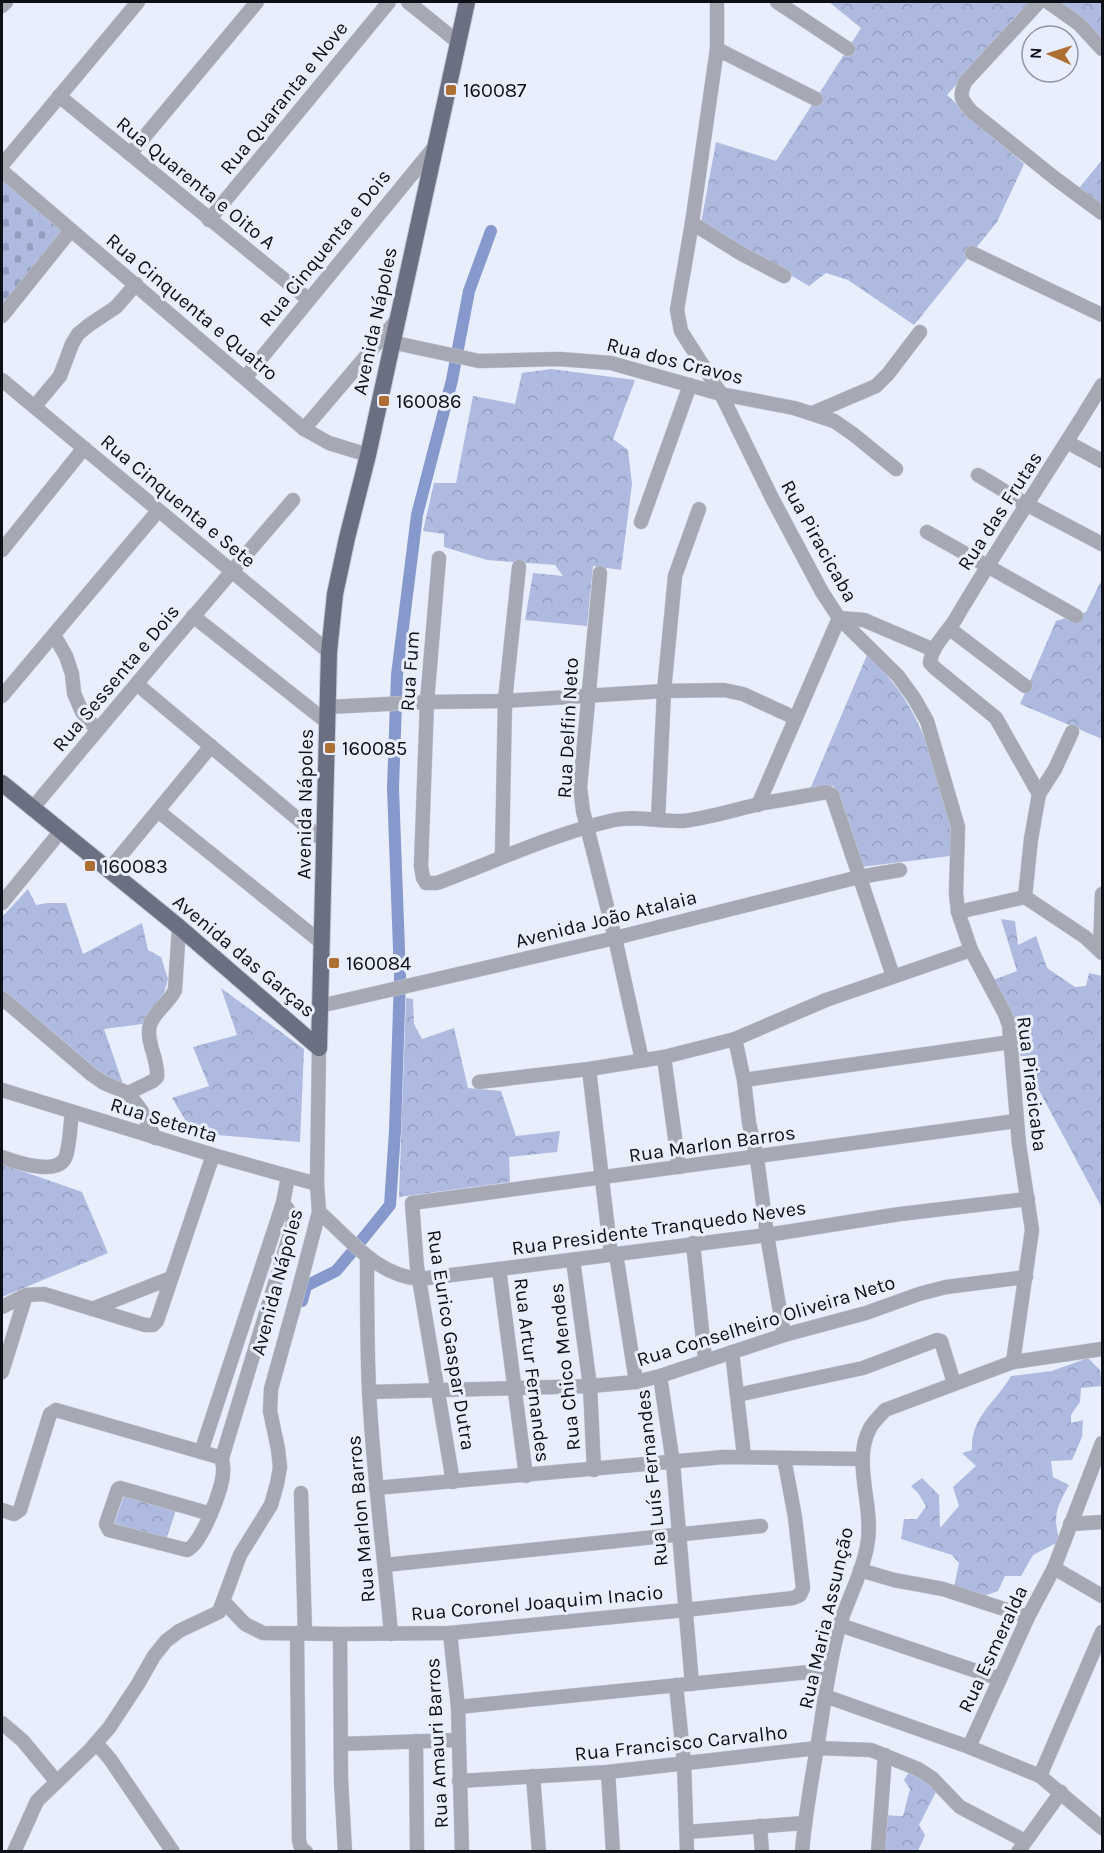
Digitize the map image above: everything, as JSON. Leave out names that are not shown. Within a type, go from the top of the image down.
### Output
[{"type":"main road","name":"Avenida Nápoles","points":[[319,1048],[329,652],[338,583],[467,2]]},
{"type":"main road","name":"Avenida das Garças","points":[[2,783],[178,927],[319,1048]]},
{"type":"street","points":[[2,6],[6,2]]},
{"type":"street","points":[[2,165],[138,2]]},
{"type":"street","points":[[130,154],[257,2]]},
{"type":"street","name":"Rua Quaranta e Nove","points":[[209,220],[389,2]]},
{"type":"street","points":[[408,2],[459,43]]},
{"type":"street","name":"Rua Piracicaba","points":[[717,2],[717,49],[677,310],[678,321],[681,331],[722,394],[772,500],[813,576],[839,618],[898,676],[927,721],[936,745],[958,827],[956,893],[958,912],[971,950],[1005,1014],[1011,1042],[1016,1121],[1032,1230],[1013,1362]]},
{"type":"street","points":[[777,2],[848,49]]},
{"type":"street","points":[[1040,2],[965,82],[961,100],[971,111],[1102,213]]},
{"type":"street","points":[[1048,2],[1079,24],[1102,49]]},
{"type":"street","points":[[717,49],[816,99]]},
{"type":"street","name":"Rua Quarenta e Oito A","points":[[59,96],[308,299]]},
{"type":"street","name":"Rua Cinquenta e Dois","points":[[245,378],[437,144]]},
{"type":"street","name":"Rua Cinquenta e Quatro","points":[[2,171],[304,429],[329,443],[368,455]]},
{"type":"street","points":[[692,223],[740,253],[784,276]]},
{"type":"street","points":[[2,316],[71,230]]},
{"type":"street","points":[[972,253],[1102,315]]},
{"type":"street","points":[[35,406],[60,376],[78,334],[116,307],[136,284]]},
{"type":"street","points":[[304,429],[396,321]]},
{"type":"street","points":[[813,413],[876,386],[920,332]]},
{"type":"street","name":"Rua dos Cravos","points":[[391,342],[479,361],[559,359],[611,363],[722,394],[813,413],[834,421],[896,469]]},
{"type":"street","name":"Rua Cinquenta e Sete","points":[[2,380],[329,652]]},
{"type":"street","points":[[641,522],[690,385]]},
{"type":"street","name":"Rua das Frutas","points":[[932,654],[950,629],[986,566],[1102,386]]},
{"type":"street","points":[[1067,442],[1102,461]]},
{"type":"street","points":[[2,549],[84,448]]},
{"type":"street","points":[[978,475],[1026,504],[1102,544]]},
{"type":"street","name":"Rua Sessenta e Dois","points":[[32,809],[138,685],[230,571],[293,500]]},
{"type":"street","points":[[658,820],[664,691],[675,576],[699,509]]},
{"type":"street","points":[[2,696],[158,511]]},
{"type":"street","points":[[927,532],[1076,616]]},
{"type":"street","name":"Rua Fum","points":[[439,558],[427,702],[421,866],[423,878],[426,883],[437,883],[502,857]]},
{"type":"street","points":[[519,567],[505,701],[502,857],[586,827],[632,817],[681,821],[712,817],[758,805],[827,792],[832,795],[893,976]]},
{"type":"street","name":"Rua Delfin Neto","points":[[600,573],[580,787],[586,827],[615,938],[642,1060]]},
{"type":"street","points":[[193,616],[328,715],[396,703],[505,701],[664,691],[734,691],[795,718]]},
{"type":"street","points":[[758,805],[839,618],[864,620],[932,654],[932,666],[996,718],[1040,794]]},
{"type":"street","points":[[950,629],[1025,686]]},
{"type":"street","points":[[54,635],[66,656],[72,674],[74,693],[82,712],[98,730]]},
{"type":"street","points":[[138,685],[325,843]]},
{"type":"street","points":[[1025,897],[1031,839],[1040,794],[1055,769],[1072,732]]},
{"type":"street","points":[[108,871],[211,746]]},
{"type":"street","points":[[158,811],[322,943]]},
{"type":"street","points":[[2,903],[60,832]]},
{"type":"street","name":"Avenida João Atalaia","points":[[320,1006],[615,938],[859,877],[900,870]]},
{"type":"street","points":[[1101,952],[1102,894]]},
{"type":"street","points":[[958,912],[1025,897],[1085,937],[1101,952]]},
{"type":"street","points":[[128,1093],[153,1081],[156,1077],[149,1033],[152,1021],[175,990],[178,927]]},
{"type":"street","points":[[479,1082],[589,1069],[663,1057],[735,1039],[826,1000],[971,950]]},
{"type":"street","points":[[2,998],[97,1078],[128,1093],[141,1110],[155,1138]]},
{"type":"street","points":[[735,1039],[757,1158],[784,1335]]},
{"type":"street","points":[[744,1080],[1011,1042]]},
{"type":"street","name":"Avenida Nápoles","points":[[224,1602],[240,1555],[271,1505],[280,1467],[270,1411],[271,1389],[319,1212],[317,1184],[319,1048]]},
{"type":"street","points":[[663,1057],[679,1167]]},
{"type":"street","points":[[589,1069],[614,1254],[636,1382]]},
{"type":"street","name":"Rua Setenta","points":[[2,1090],[155,1138],[317,1184]]},
{"type":"street","points":[[2,1157],[42,1167],[54,1167],[61,1163],[66,1157],[72,1113]]},
{"type":"street","name":"Rua Marlon Barros","points":[[412,1203],[757,1158],[1016,1121]]},
{"type":"street","points":[[2,1307],[26,1295],[44,1294],[146,1325],[153,1325],[157,1321],[213,1155]]},
{"type":"street","points":[[201,1452],[283,1203],[288,1177]]},
{"type":"street","name":"Rua Presidente Tranquedo Neves","points":[[319,1212],[368,1257],[389,1272],[405,1278],[420,1279],[767,1235],[900,1214],[1028,1199]]},
{"type":"street","points":[[211,1514],[120,1488],[106,1524],[109,1530],[187,1550],[195,1545],[211,1514],[222,1480],[224,1471],[222,1458],[293,1224],[292,1215],[283,1203]]},
{"type":"street","name":"Rua Eurico Gaspar Dutra","points":[[412,1203],[415,1251],[453,1482]]},
{"type":"street","points":[[693,1244],[705,1360]]},
{"type":"street","name":"Rua Marlon Barros","points":[[368,1257],[366,1329],[369,1392],[391,1634]]},
{"type":"street","name":"Rua Chico Mendes","points":[[573,1260],[590,1386],[594,1470]]},
{"type":"street","name":"Rua Artur Fernandes","points":[[499,1269],[526,1476]]},
{"type":"street","name":"Rua Conselheiro Oliveira Neto","points":[[369,1392],[516,1389],[636,1382],[784,1335],[866,1313],[919,1294],[946,1287],[1026,1277]]},
{"type":"street","points":[[92,1309],[171,1278]]},
{"type":"street","points":[[2,1372],[26,1295]]},
{"type":"street","points":[[737,1395],[863,1368],[938,1340],[941,1341],[954,1383]]},
{"type":"street","name":"Rua Maria Assunção","points":[[802,1851],[804,1823],[829,1670],[840,1626],[868,1540],[869,1506],[862,1459],[865,1441],[871,1426],[885,1410],[1013,1362],[1102,1348]]},
{"type":"street","points":[[732,1352],[744,1456]]},
{"type":"street","name":"Rua Luís Fernandes","points":[[660,1376],[673,1463],[692,1684]]},
{"type":"street","points":[[2,1510],[14,1514],[20,1510],[53,1410],[222,1458]]},
{"type":"street","name":"Rua Esmeralda","points":[[969,1748],[1028,1617],[1054,1568],[1102,1446]]},
{"type":"street","points":[[376,1488],[744,1456],[862,1459]]},
{"type":"street","name":"Rua Maria Assunção","points":[[784,1458],[795,1517],[803,1587],[800,1595],[793,1598]]},
{"type":"street","points":[[301,1493],[299,1840],[301,1848],[306,1851]]},
{"type":"street","points":[[1070,1524],[1102,1522]]},
{"type":"street","points":[[385,1565],[761,1526]]},
{"type":"street","points":[[1054,1568],[1102,1596]]},
{"type":"street","points":[[860,1570],[894,1580],[943,1589],[1028,1617]]},
{"type":"street","name":"Rua Coronel Joaquim Inacio","points":[[224,1602],[245,1624],[263,1634],[391,1634],[450,1633],[793,1598]]},
{"type":"street","points":[[14,1851],[37,1801],[109,1728],[154,1656],[166,1641],[178,1631],[219,1612],[224,1602]]},
{"type":"street","points":[[840,1626],[1000,1679]]},
{"type":"street","points":[[1040,1776],[1102,1632]]},
{"type":"street","name":"Rua Amauri Barros","points":[[450,1633],[458,1707],[462,1851]]},
{"type":"street","points":[[340,1634],[345,1851]]},
{"type":"street","points":[[458,1707],[829,1670]]},
{"type":"street","points":[[676,1685],[684,1763],[687,1851]]},
{"type":"street","points":[[825,1696],[1040,1776],[1062,1792],[1102,1828]]},
{"type":"street","points":[[2,1723],[23,1741],[56,1781]]},
{"type":"street","points":[[416,1740],[417,1851]]},
{"type":"street","points":[[341,1744],[458,1740]]},
{"type":"street","points":[[96,1743],[110,1759],[173,1851]]},
{"type":"street","name":"Rua Francisco Carvalho","points":[[459,1781],[608,1772],[818,1748],[862,1749],[885,1755],[918,1769],[932,1778],[960,1807],[1021,1846]]},
{"type":"street","points":[[878,1851],[885,1755]]},
{"type":"street","points":[[608,1772],[613,1851]]},
{"type":"street","points":[[533,1776],[539,1851]]},
{"type":"street","points":[[1021,1846],[1062,1792]]},
{"type":"street","points":[[687,1832],[804,1823]]},
{"type":"street","points":[[760,1826],[762,1851]]},
{"type":"green space","points":[[829,2],[1030,2],[947,95],[1024,164],[997,222],[914,325],[848,280],[826,273],[809,286],[701,223],[716,142],[776,161],[861,28]]},
{"type":"green space","points":[[1048,2],[1102,2],[1102,49],[1080,30],[1080,24],[1073,24]]},
{"type":"green space","points":[[1102,160],[1102,213],[1080,187]]},
{"type":"green space","points":[[2,171],[71,230],[2,316]]},
{"type":"green space","points":[[551,369],[635,380],[613,439],[628,450],[632,484],[621,570],[593,566],[587,626],[525,620],[533,573],[563,576],[555,565],[487,560],[444,547],[444,534],[423,531],[434,483],[456,483],[473,396],[515,404],[522,373]]},
{"type":"green space","points":[[1102,579],[1102,739],[1020,704],[1056,621],[1086,612]]},
{"type":"green space","points":[[867,655],[895,686],[923,735],[936,771],[948,816],[951,831],[950,856],[861,867],[834,786],[811,787]]},
{"type":"green space","points":[[28,889],[36,905],[66,903],[83,954],[142,923],[148,950],[161,957],[168,979],[164,993],[143,1024],[104,1029],[123,1084],[104,1078],[2,989],[2,917]]},
{"type":"green space","points":[[1001,919],[1015,921],[1018,945],[1036,936],[1047,968],[1075,987],[1086,986],[1089,973],[1102,976],[1102,1208],[1010,1036],[993,980],[1017,971]]},
{"type":"green space","points":[[221,988],[304,1049],[300,1142],[193,1133],[172,1098],[209,1086],[193,1047],[237,1035]]},
{"type":"green space","points":[[406,998],[413,999],[414,1024],[422,1039],[454,1028],[468,1088],[501,1091],[516,1136],[560,1131],[557,1152],[509,1157],[510,1182],[399,1197]]},
{"type":"green space","points":[[2,1164],[82,1192],[108,1253],[2,1297]]},
{"type":"green space","points":[[1088,1358],[1100,1370],[1102,1386],[1081,1388],[1080,1402],[1071,1415],[1071,1423],[1083,1420],[1082,1437],[1072,1460],[1051,1461],[1053,1477],[1069,1485],[1061,1500],[1056,1518],[1060,1541],[1033,1555],[1021,1576],[1005,1576],[998,1591],[981,1597],[954,1587],[959,1563],[952,1555],[901,1539],[904,1519],[917,1519],[926,1506],[911,1486],[922,1478],[939,1495],[940,1528],[959,1506],[953,1487],[976,1466],[962,1453],[972,1450],[975,1428],[985,1410],[1011,1376],[1052,1371]]},
{"type":"green space","points":[[124,1496],[176,1510],[166,1540],[113,1527]]},
{"type":"green space","points":[[910,1770],[937,1790],[919,1825],[925,1835],[918,1851],[879,1852],[880,1815],[903,1816],[910,1789],[904,1780]]},
{"type":"waterway","points":[[361,1241],[390,1205],[400,977],[393,788],[397,675],[417,515],[452,380],[469,291],[491,231]]},
{"type":"waterway","points":[[302,1301],[306,1286],[336,1271],[352,1252]]},
{"type":"place","name":"160087","points":[[451,90]]},
{"type":"place","name":"160086","points":[[384,401]]},
{"type":"place","name":"160085","points":[[330,748]]},
{"type":"place","name":"160083","points":[[90,866]]},
{"type":"place","name":"160084","points":[[334,963]]}]
